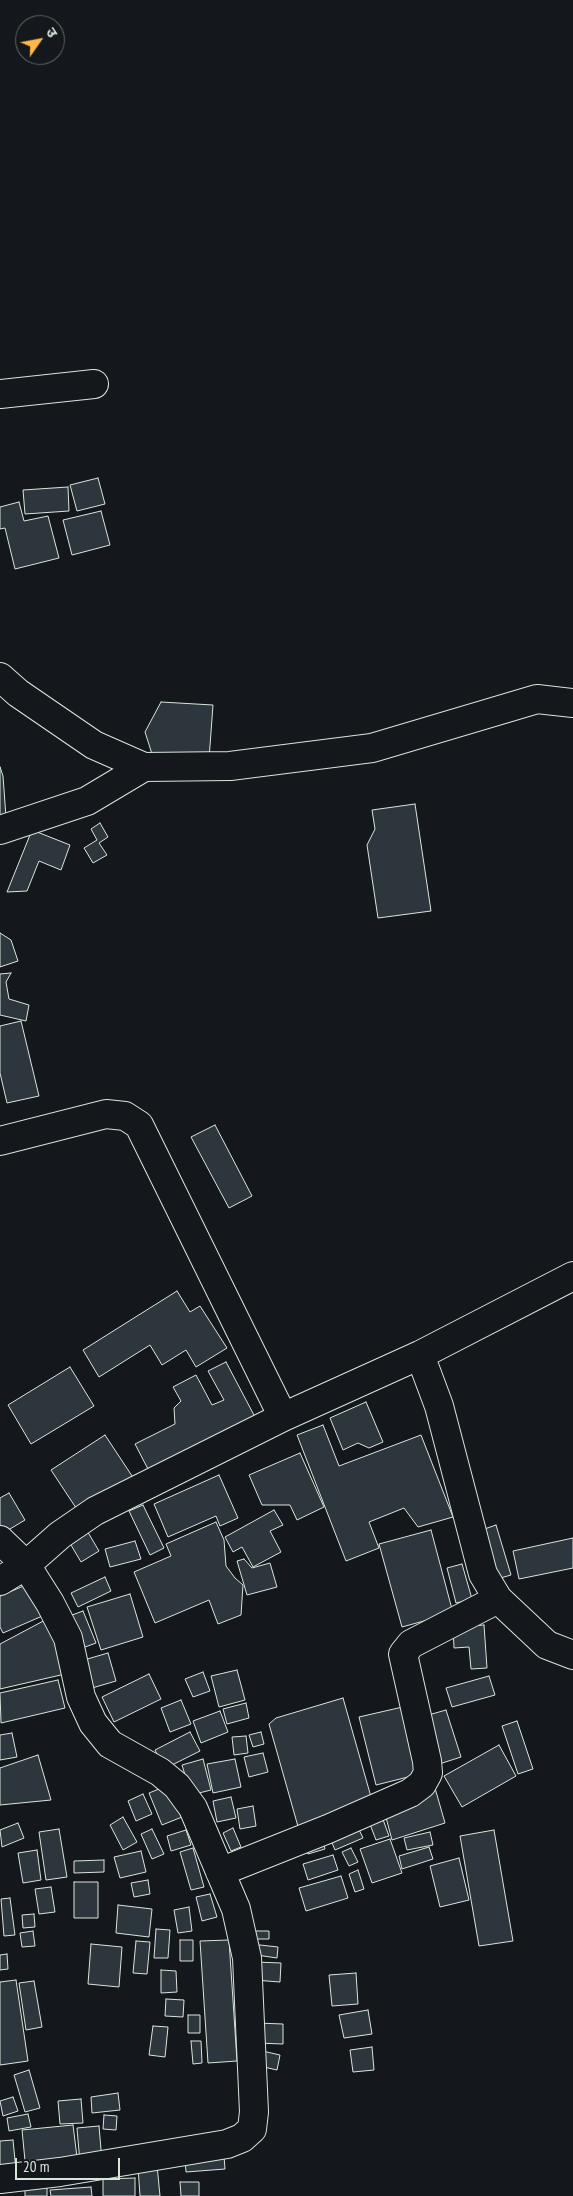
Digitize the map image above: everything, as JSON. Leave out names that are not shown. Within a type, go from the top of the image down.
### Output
[{"type":"street","points":[[0,394],[94,384]]},
{"type":"street","points":[[0,677],[18,693],[94,745],[144,767],[230,766],[372,748],[537,699],[573,703]]},
{"type":"street","points":[[0,830],[86,801],[144,767]]},
{"type":"street","points":[[0,1141],[106,1114],[125,1116],[139,1124],[283,1417]]},
{"type":"street","points":[[0,1581],[26,1565],[60,1535],[94,1511],[283,1417],[420,1355],[573,1276]]},
{"type":"street","points":[[420,1355],[439,1406],[484,1574],[498,1599],[548,1645],[573,1655]]},
{"type":"street","points":[[0,1540],[26,1565],[50,1603],[68,1638],[81,1697],[93,1723],[110,1744],[160,1772],[177,1786],[192,1808],[236,1909],[246,1958],[254,2112],[252,2129],[242,2138],[227,2144],[60,2172],[0,2179]]},
{"type":"street","points":[[220,1872],[328,1829],[410,1793],[422,1784],[428,1774],[427,1761],[403,1654],[411,1644],[498,1599]]},
{"type":"building","points":[[98,478],[105,504],[77,511],[70,485]]},
{"type":"building","points":[[68,487],[69,511],[25,514],[23,490]]},
{"type":"building","points":[[19,502],[24,521],[48,516],[59,558],[15,569],[5,528],[0,529],[0,507]]},
{"type":"building","points":[[101,511],[110,545],[72,555],[63,520]]},
{"type":"building","points":[[161,702],[213,705],[209,759],[152,754],[145,732]]},
{"type":"building","points":[[0,767],[3,776],[6,817],[0,818]]},
{"type":"building","points":[[415,804],[431,911],[378,918],[367,845],[375,829],[372,810]]},
{"type":"building","points":[[100,823],[108,837],[99,843],[107,855],[93,863],[84,848],[97,840],[91,829]]},
{"type":"building","points":[[32,830],[70,845],[61,870],[39,861],[27,891],[7,892]]},
{"type":"building","points":[[0,933],[11,940],[18,961],[0,967]]},
{"type":"building","points":[[11,973],[6,982],[9,999],[29,1005],[26,1021],[0,1015],[0,974]]},
{"type":"building","points":[[21,1021],[39,1096],[7,1103],[0,1073],[0,1026]]},
{"type":"building","points":[[215,1125],[252,1196],[229,1208],[191,1137]]},
{"type":"building","points":[[177,1291],[190,1312],[200,1306],[227,1348],[196,1367],[186,1350],[162,1365],[150,1345],[99,1377],[83,1350]]},
{"type":"building","points":[[226,1362],[255,1417],[149,1471],[135,1444],[175,1424],[174,1408],[181,1401],[173,1387],[196,1375],[212,1405],[224,1400],[208,1371]]},
{"type":"building","points":[[70,1367],[94,1406],[31,1444],[8,1405]]},
{"type":"building","points":[[366,1402],[383,1442],[369,1448],[358,1443],[343,1450],[330,1418]]},
{"type":"building","points":[[323,1425],[339,1466],[421,1435],[453,1517],[418,1527],[404,1508],[369,1522],[379,1548],[346,1561],[297,1435]]},
{"type":"building","points":[[105,1435],[136,1482],[82,1517],[51,1470]]},
{"type":"building","points":[[300,1453],[324,1507],[297,1520],[290,1505],[262,1505],[249,1475]]},
{"type":"building","points":[[219,1475],[238,1518],[220,1526],[216,1516],[168,1537],[154,1504]]},
{"type":"building","points":[[9,1493],[25,1520],[0,1535],[0,1498]]},
{"type":"building","points":[[143,1505],[164,1548],[150,1555],[129,1511]]},
{"type":"building","points":[[274,1510],[283,1525],[270,1531],[281,1552],[253,1567],[242,1547],[233,1552],[225,1537]]},
{"type":"building","points":[[216,1522],[224,1540],[226,1566],[243,1585],[241,1615],[218,1624],[209,1600],[155,1623],[134,1572],[171,1556],[166,1544]]},
{"type":"building","points":[[496,1525],[511,1575],[490,1581],[476,1532]]},
{"type":"building","points":[[86,1529],[99,1551],[81,1562],[68,1540]]},
{"type":"building","points":[[431,1530],[453,1613],[402,1627],[379,1544]]},
{"type":"building","points":[[573,1538],[573,1568],[519,1579],[513,1551]]},
{"type":"building","points":[[135,1541],[141,1559],[110,1567],[105,1549]]},
{"type":"building","points":[[244,1559],[252,1568],[270,1563],[277,1587],[247,1595],[237,1561]]},
{"type":"building","points":[[462,1564],[472,1599],[456,1603],[447,1568]]},
{"type":"building","points":[[105,1577],[111,1591],[78,1607],[71,1593]]},
{"type":"building","points":[[33,1582],[47,1614],[3,1633],[0,1627],[0,1596]]},
{"type":"building","points":[[130,1594],[143,1637],[101,1650],[87,1607]]},
{"type":"building","points":[[83,1611],[96,1643],[77,1650],[64,1618]]},
{"type":"building","points":[[49,1618],[65,1674],[0,1689],[0,1644]]},
{"type":"building","points":[[484,1625],[487,1668],[471,1669],[469,1647],[454,1648],[453,1627]]},
{"type":"building","points":[[108,1653],[116,1681],[92,1688],[84,1660]]},
{"type":"building","points":[[237,1670],[245,1700],[219,1707],[211,1676]]},
{"type":"building","points":[[203,1672],[210,1691],[193,1697],[185,1679]]},
{"type":"building","points":[[149,1674],[161,1699],[114,1722],[102,1697]]},
{"type":"building","points":[[489,1676],[495,1695],[452,1707],[446,1688]]},
{"type":"building","points":[[58,1680],[65,1708],[1,1723],[0,1693]]},
{"type":"building","points":[[343,1698],[373,1804],[299,1830],[269,1724],[276,1718]]},
{"type":"building","points":[[181,1700],[191,1724],[170,1732],[161,1708]]},
{"type":"building","points":[[246,1703],[249,1718],[227,1724],[223,1709]]},
{"type":"building","points":[[407,1706],[420,1774],[376,1785],[359,1717]]},
{"type":"building","points":[[446,1710],[461,1757],[433,1766],[418,1718]]},
{"type":"building","points":[[220,1711],[228,1732],[201,1743],[193,1721]]},
{"type":"building","points":[[517,1721],[533,1769],[518,1774],[502,1726]]},
{"type":"building","points":[[190,1732],[200,1751],[164,1769],[155,1750]]},
{"type":"building","points":[[261,1732],[264,1744],[253,1747],[249,1735]]},
{"type":"building","points":[[12,1733],[17,1757],[0,1760],[0,1735]]},
{"type":"building","points":[[246,1736],[248,1753],[234,1755],[232,1737]]},
{"type":"building","points":[[499,1745],[516,1776],[462,1807],[444,1776]]},
{"type":"building","points":[[263,1753],[268,1772],[249,1777],[244,1757]]},
{"type":"building","points":[[38,1755],[51,1800],[0,1805],[0,1768]]},
{"type":"building","points":[[203,1759],[211,1790],[191,1795],[182,1765]]},
{"type":"building","points":[[235,1759],[241,1787],[213,1793],[207,1764]]},
{"type":"building","points":[[169,1785],[182,1817],[162,1825],[149,1793]]},
{"type":"building","points":[[435,1788],[445,1823],[392,1840],[384,1810]]},
{"type":"building","points":[[143,1794],[152,1814],[136,1821],[128,1801]]},
{"type":"building","points":[[231,1797],[236,1818],[217,1822],[213,1801]]},
{"type":"building","points":[[253,1806],[256,1826],[240,1829],[237,1809]]},
{"type":"building","points":[[381,1814],[389,1836],[376,1840],[368,1819]]},
{"type":"building","points":[[123,1817],[137,1842],[123,1850],[110,1825]]},
{"type":"building","points":[[355,1821],[363,1838],[335,1850],[328,1833]]},
{"type":"building","points":[[18,1823],[24,1838],[2,1847],[0,1830]]},
{"type":"building","points":[[233,1828],[241,1847],[231,1851],[223,1833]]},
{"type":"building","points":[[59,1829],[67,1877],[46,1880],[39,1832]]},
{"type":"building","points":[[152,1829],[164,1854],[152,1859],[141,1834]]},
{"type":"building","points":[[186,1830],[191,1845],[171,1851],[167,1836]]},
{"type":"building","points":[[494,1830],[513,1941],[479,1946],[460,1836]]},
{"type":"building","points":[[430,1832],[433,1845],[407,1850],[404,1838]]},
{"type":"building","points":[[322,1838],[325,1849],[308,1854],[304,1843]]},
{"type":"building","points":[[390,1839],[402,1873],[372,1883],[360,1849]]},
{"type":"building","points":[[429,1847],[433,1859],[402,1869],[399,1856]]},
{"type":"building","points":[[193,1848],[204,1887],[191,1890],[180,1852]]},
{"type":"building","points":[[351,1848],[358,1862],[349,1866],[342,1852]]},
{"type":"building","points":[[37,1850],[41,1880],[23,1883],[18,1853]]},
{"type":"building","points":[[141,1851],[146,1872],[120,1878],[114,1857]]},
{"type":"building","points":[[333,1855],[338,1870],[308,1880],[303,1864]]},
{"type":"building","points":[[459,1858],[469,1900],[440,1907],[430,1866]]},
{"type":"building","points":[[104,1860],[104,1872],[74,1873],[74,1861]]},
{"type":"building","points":[[358,1870],[364,1889],[355,1892],[349,1874]]},
{"type":"building","points":[[341,1876],[348,1898],[306,1911],[299,1888]]},
{"type":"building","points":[[148,1880],[150,1894],[134,1897],[131,1883]]},
{"type":"building","points":[[74,1882],[98,1882],[98,1918],[74,1918]]},
{"type":"building","points":[[51,1887],[55,1912],[39,1914],[35,1889]]},
{"type":"building","points":[[210,1894],[217,1917],[202,1921],[196,1897]]},
{"type":"building","points":[[10,1898],[15,1935],[4,1936],[1,1899]]},
{"type":"building","points":[[118,1905],[152,1909],[149,1937],[116,1933]]},
{"type":"building","points":[[189,1907],[192,1931],[178,1933],[174,1910]]},
{"type":"building","points":[[34,1914],[35,1927],[23,1928],[22,1915]]},
{"type":"building","points":[[156,1929],[170,1930],[168,1958],[154,1958]]},
{"type":"building","points":[[33,1931],[35,1946],[22,1947],[20,1933]]},
{"type":"building","points":[[252,1931],[269,1931],[269,1939],[253,1939]]},
{"type":"building","points":[[180,1940],[193,1940],[193,1961],[180,1961]]},
{"type":"building","points":[[229,1940],[237,2061],[208,2063],[200,1941]]},
{"type":"building","points":[[136,1941],[150,1942],[147,1974],[133,1973]]},
{"type":"building","points":[[91,1944],[122,1947],[119,1987],[88,1984]]},
{"type":"building","points":[[251,1944],[278,1947],[277,1958],[250,1954]]},
{"type":"building","points":[[7,1954],[8,1969],[0,1970],[0,1955]]},
{"type":"building","points":[[255,1962],[281,1963],[280,1982],[254,1980]]},
{"type":"building","points":[[161,1970],[176,1971],[177,1992],[161,1993]]},
{"type":"building","points":[[356,1973],[358,2004],[332,2006],[329,1975]]},
{"type":"building","points":[[16,1980],[28,2061],[0,2065],[0,1982]]},
{"type":"building","points":[[34,1981],[42,2027],[26,2030],[19,1983]]},
{"type":"building","points":[[166,1999],[184,2000],[183,2017],[165,2016]]},
{"type":"building","points":[[368,2010],[372,2034],[344,2038],[339,2015]]},
{"type":"building","points":[[188,2015],[200,2015],[200,2033],[188,2033]]},
{"type":"building","points":[[257,2023],[283,2024],[283,2044],[256,2043]]},
{"type":"building","points":[[153,2026],[168,2027],[165,2057],[149,2055]]},
{"type":"building","points":[[191,2041],[201,2041],[202,2063],[193,2064]]},
{"type":"building","points":[[372,2047],[374,2070],[353,2072],[350,2050]]},
{"type":"building","points":[[258,2050],[280,2055],[277,2070],[255,2065]]},
{"type":"building","points":[[29,2070],[40,2108],[25,2112],[14,2075]]},
{"type":"building","points":[[118,2093],[120,2110],[92,2113],[91,2097]]},
{"type":"building","points":[[13,2097],[18,2111],[3,2116],[0,2101]]},
{"type":"building","points":[[81,2099],[83,2123],[60,2124],[58,2101]]},
{"type":"building","points":[[28,2114],[31,2127],[9,2131],[7,2118]]},
{"type":"building","points":[[104,2115],[117,2116],[116,2130],[103,2129]]},
{"type":"building","points":[[73,2125],[78,2165],[26,2171],[22,2130]]},
{"type":"building","points":[[99,2126],[102,2161],[80,2163],[77,2128]]},
{"type":"building","points":[[13,2140],[16,2170],[0,2171],[0,2141]]},
{"type":"building","points":[[224,2156],[225,2169],[186,2172],[185,2159]]},
{"type":"building","points":[[157,2165],[160,2196],[140,2196],[138,2167]]},
{"type":"building","points":[[135,2178],[135,2196],[103,2196],[103,2179]]},
{"type":"building","points":[[180,2182],[199,2182],[199,2196],[181,2196]]},
{"type":"building","points":[[25,2186],[47,2187],[47,2196],[25,2196]]},
{"type":"building","points":[[91,2187],[92,2196],[51,2196],[50,2190]]}]
